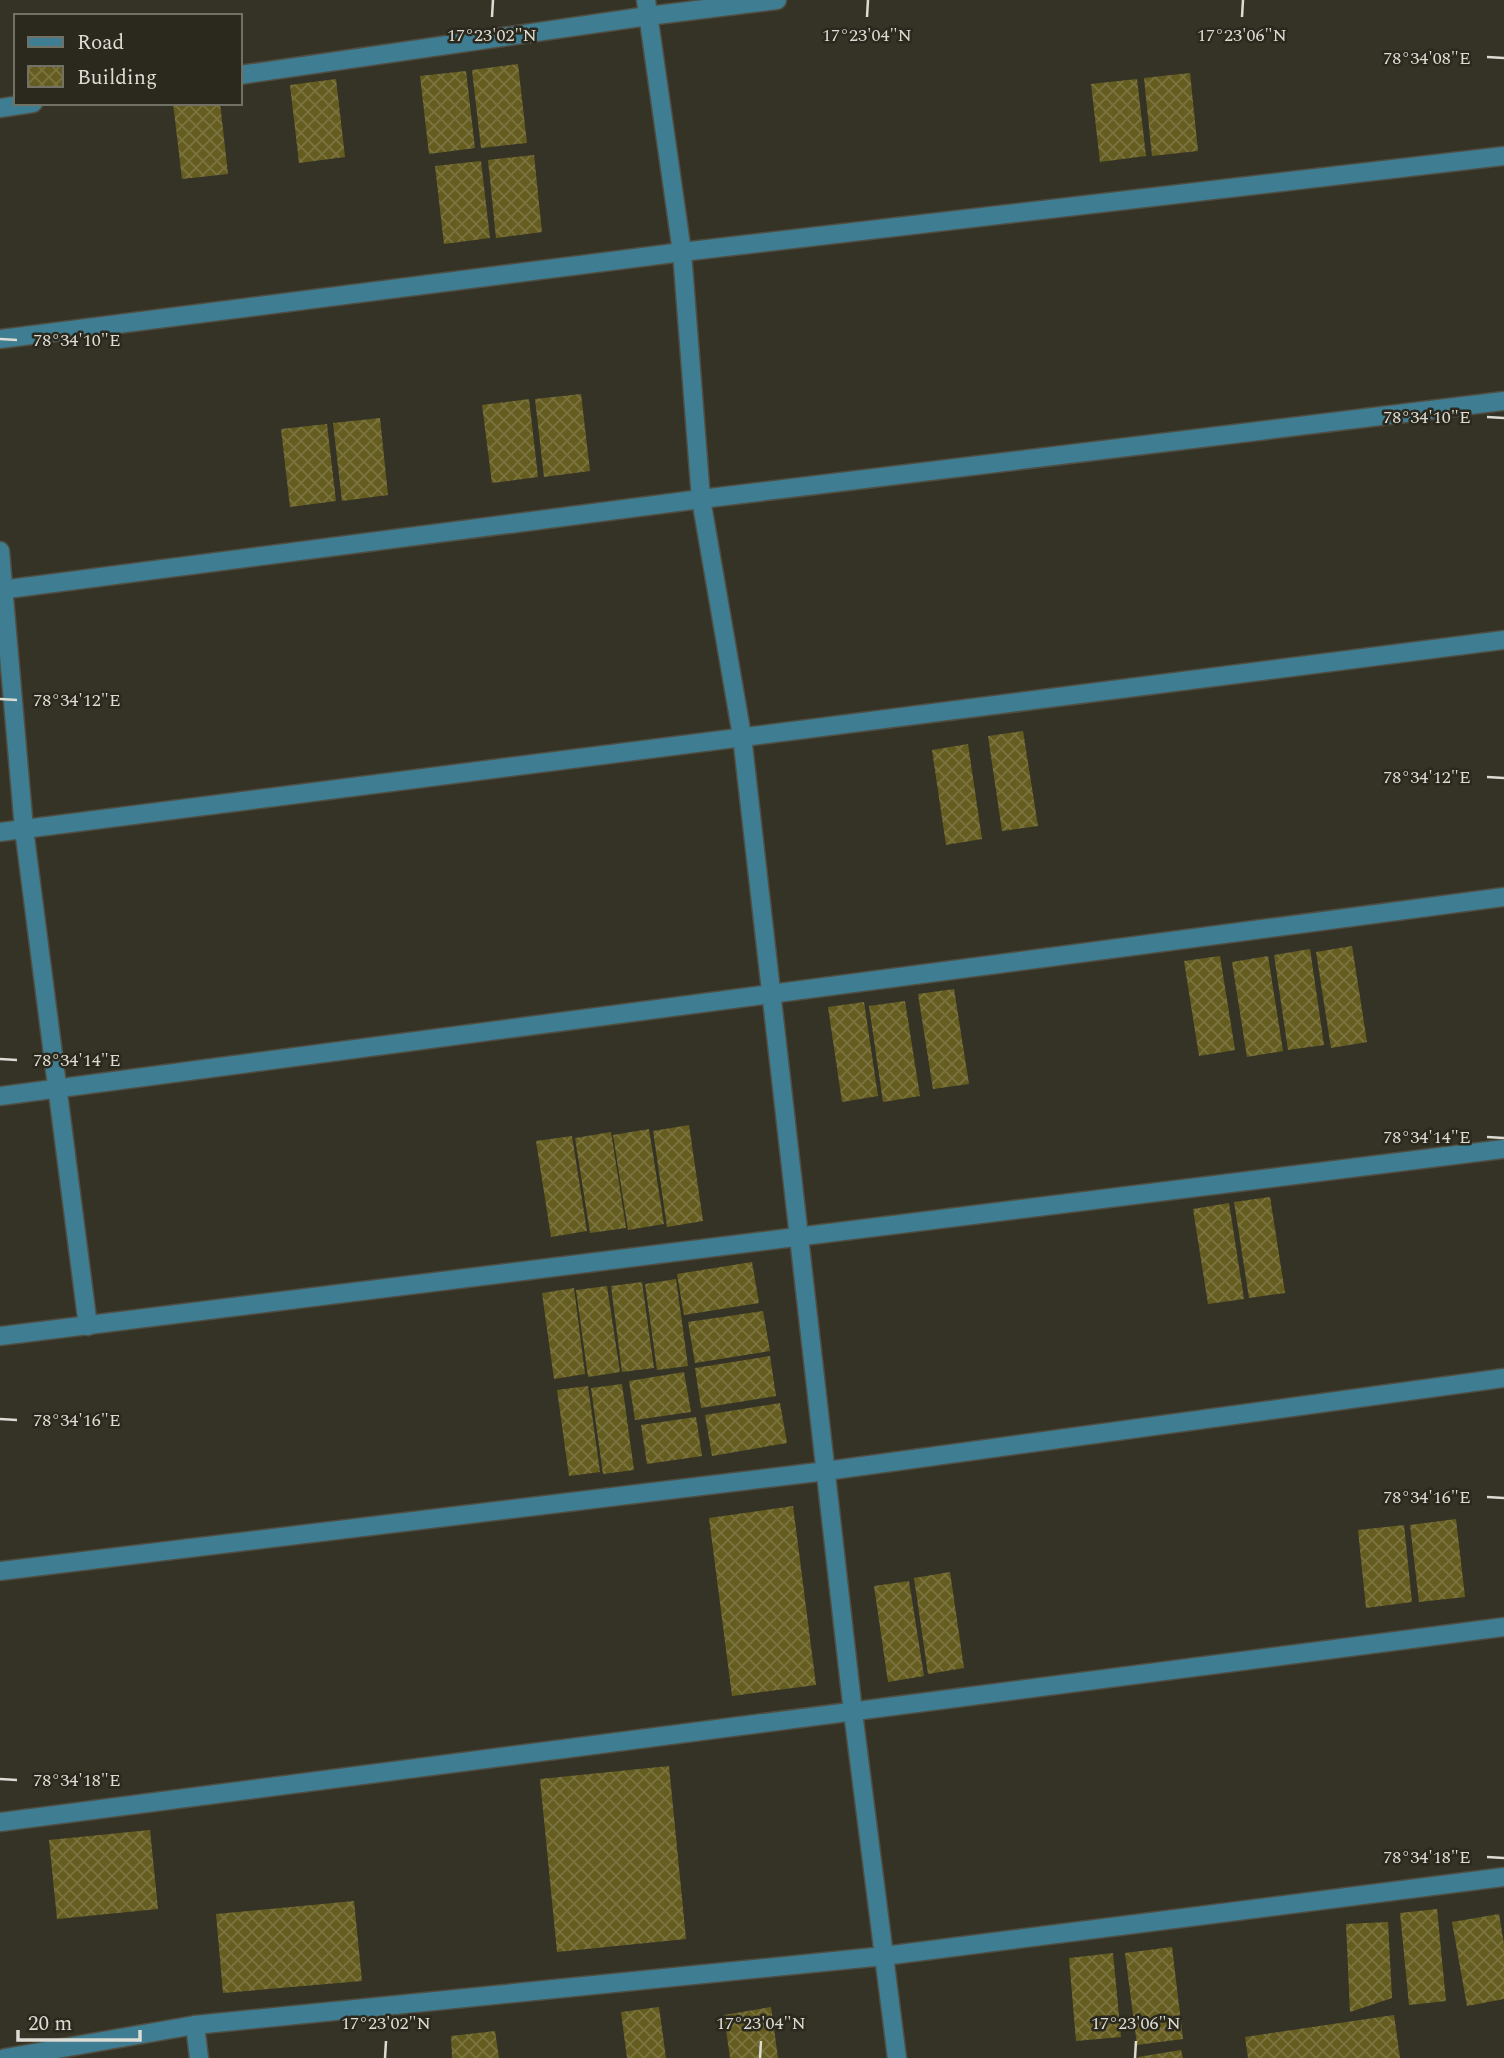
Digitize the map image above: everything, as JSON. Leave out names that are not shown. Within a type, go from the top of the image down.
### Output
[{"type":"street","points":[[242,75],[647,8],[777,0]]},
{"type":"street","points":[[647,8],[682,252],[701,499],[742,736],[853,1712],[897,2058]]},
{"type":"street","points":[[0,108],[20,105]]},
{"type":"street","points":[[0,339],[682,252],[1504,156]]},
{"type":"street","points":[[2,590],[701,499],[1504,401]]},
{"type":"street","points":[[0,551],[24,829],[89,1326]]},
{"type":"street","points":[[0,832],[1504,640]]},
{"type":"street","points":[[0,1096],[1504,897]]},
{"type":"street","points":[[0,1336],[1504,1149]]},
{"type":"street","points":[[0,1571],[826,1471],[1504,1378]]},
{"type":"street","points":[[0,1822],[1504,1627]]},
{"type":"street","points":[[5,2058],[195,2025],[884,1956],[1504,1877]]},
{"type":"street","points":[[195,2025],[199,2058]]},
{"type":"building","points":[[518,64],[527,143],[481,148],[472,70]]},
{"type":"building","points":[[466,71],[475,148],[429,154],[420,76]]},
{"type":"building","points":[[1190,73],[1198,151],[1152,156],[1144,78]]},
{"type":"building","points":[[336,79],[345,157],[299,163],[290,85]]},
{"type":"building","points":[[1137,79],[1146,156],[1100,162],[1091,84]]},
{"type":"building","points":[[173,105],[220,105],[228,174],[182,179]]},
{"type":"building","points":[[534,155],[542,232],[496,238],[488,160]]},
{"type":"building","points":[[481,161],[490,238],[444,244],[435,166]]},
{"type":"building","points":[[581,394],[590,471],[544,477],[535,399]]},
{"type":"building","points":[[529,399],[538,477],[492,483],[482,405]]},
{"type":"building","points":[[380,418],[388,495],[342,501],[333,423]]},
{"type":"building","points":[[327,424],[336,501],[290,507],[281,429]]},
{"type":"building","points":[[1023,731],[1038,826],[1002,831],[988,736]]},
{"type":"building","points":[[968,744],[982,839],[946,845],[932,750]]},
{"type":"building","points":[[1352,946],[1367,1042],[1331,1048],[1316,952]]},
{"type":"building","points":[[1310,949],[1324,1045],[1288,1050],[1274,955]]},
{"type":"building","points":[[1220,956],[1235,1050],[1199,1056],[1184,961]]},
{"type":"building","points":[[1268,956],[1283,1051],[1247,1057],[1232,962]]},
{"type":"building","points":[[954,989],[969,1084],[933,1089],[918,994]]},
{"type":"building","points":[[905,1001],[920,1096],[883,1102],[869,1006]]},
{"type":"building","points":[[864,1002],[878,1096],[842,1102],[828,1007]]},
{"type":"building","points":[[689,1125],[703,1221],[667,1227],[653,1131]]},
{"type":"building","points":[[649,1129],[664,1224],[628,1230],[613,1135]]},
{"type":"building","points":[[611,1132],[626,1228],[590,1233],[575,1138]]},
{"type":"building","points":[[572,1136],[587,1231],[551,1237],[536,1141]]},
{"type":"building","points":[[1270,1197],[1285,1293],[1249,1298],[1234,1202]]},
{"type":"building","points":[[1229,1203],[1244,1299],[1208,1304],[1193,1209]]},
{"type":"building","points":[[752,1262],[759,1303],[684,1315],[677,1274]]},
{"type":"building","points":[[676,1279],[688,1366],[657,1370],[645,1284]]},
{"type":"building","points":[[642,1282],[654,1368],[622,1372],[611,1286]]},
{"type":"building","points":[[607,1286],[620,1372],[588,1377],[576,1290]]},
{"type":"building","points":[[574,1288],[585,1374],[554,1379],[542,1293]]},
{"type":"building","points":[[763,1311],[770,1351],[695,1363],[688,1322]]},
{"type":"building","points":[[770,1356],[776,1396],[701,1408],[695,1368]]},
{"type":"building","points":[[684,1372],[691,1412],[635,1420],[629,1381]]},
{"type":"building","points":[[622,1384],[634,1470],[603,1474],[591,1388]]},
{"type":"building","points":[[588,1386],[600,1472],[569,1476],[557,1390]]},
{"type":"building","points":[[780,1403],[787,1443],[712,1456],[705,1415]]},
{"type":"building","points":[[696,1417],[702,1456],[647,1464],[641,1425]]},
{"type":"building","points":[[793,1506],[816,1685],[732,1696],[709,1518]]},
{"type":"building","points":[[1456,1519],[1465,1597],[1419,1602],[1410,1525]]},
{"type":"building","points":[[1404,1525],[1412,1602],[1366,1608],[1358,1530]]},
{"type":"building","points":[[950,1572],[964,1668],[928,1674],[914,1578]]},
{"type":"building","points":[[909,1581],[924,1676],[888,1682],[874,1586]]},
{"type":"building","points":[[669,1766],[686,1939],[557,1952],[540,1779]]},
{"type":"building","points":[[150,1830],[158,1909],[57,1919],[49,1840]]},
{"type":"building","points":[[354,1901],[362,1981],[223,1993],[216,1914]]},
{"type":"building","points":[[1437,1909],[1446,2001],[1409,2005],[1400,1913]]},
{"type":"building","points":[[1499,1914],[1504,1944],[1504,1999],[1467,2006],[1452,1922]]},
{"type":"building","points":[[1388,1922],[1392,1998],[1350,2012],[1346,1924]]},
{"type":"building","points":[[1172,1947],[1183,2039],[1137,2045],[1125,1953]]},
{"type":"building","points":[[1113,1953],[1121,2037],[1076,2041],[1069,1958]]},
{"type":"building","points":[[659,2007],[666,2058],[627,2058],[621,2012]]},
{"type":"building","points":[[771,2007],[778,2058],[730,2058],[724,2015]]},
{"type":"building","points":[[1394,2015],[1400,2058],[1248,2058],[1245,2037]]},
{"type":"building","points":[[495,2031],[499,2058],[452,2058],[451,2036]]},
{"type":"building","points":[[1181,2050],[1183,2058],[1138,2058],[1138,2057]]}]
